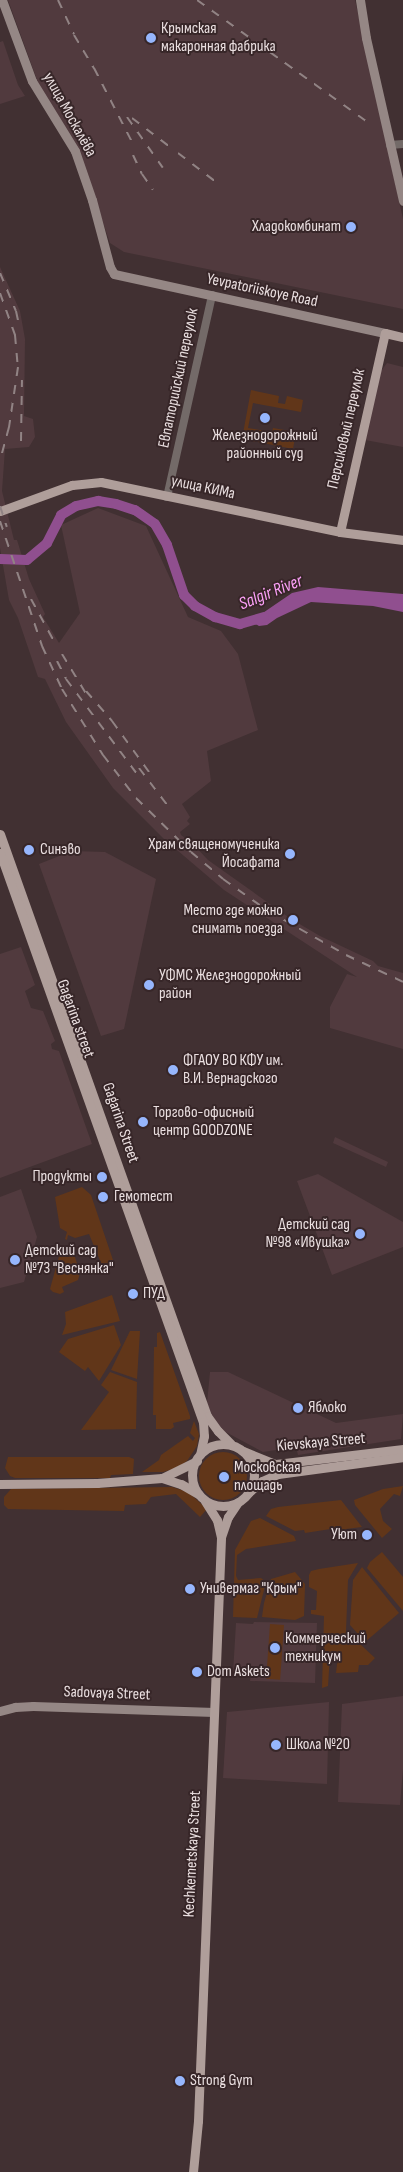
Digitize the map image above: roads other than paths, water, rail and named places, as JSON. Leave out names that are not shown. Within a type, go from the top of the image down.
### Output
[{"type":"main road","name":"улица Москалёва","points":[[2,0],[32,81],[75,152],[92,200],[110,267],[114,274]]},
{"type":"main road","points":[[360,0],[366,38],[403,200]]},
{"type":"main road","name":"Yevpatoriiskoye Road","points":[[114,274],[403,337]]},
{"type":"main road","name":"Персиковый переулок","points":[[340,532],[384,333]]},
{"type":"main road","name":"улица КИМа","points":[[0,511],[72,485],[86,482],[124,486],[167,497],[340,532],[403,540]]},
{"type":"main road","name":"Gagarina Street","points":[[0,834],[207,1416],[215,1428],[232,1444]]},
{"type":"main road","name":"Gagarina Street","points":[[0,853],[203,1422],[204,1436],[198,1458]]},
{"type":"main road","points":[[0,1484],[97,1483],[162,1478],[181,1484],[198,1494],[205,1501],[222,1506],[242,1499],[252,1484],[253,1472],[251,1462],[243,1451],[232,1444],[214,1444],[204,1450],[198,1458],[193,1479],[198,1494]]},
{"type":"main road","name":"Kievskaya Street","points":[[243,1451],[276,1464],[403,1449]]},
{"type":"main road","name":"Kievskaya Street","points":[[242,1499],[262,1481],[278,1474],[403,1457]]},
{"type":"main road","points":[[162,1478],[198,1458]]},
{"type":"main road","name":"Kechkemetskaya Street","points":[[221,1537],[228,1516],[242,1499]]},
{"type":"main road","name":"Kechkemetskaya Street","points":[[193,2172],[198,2121],[221,1537],[217,1520],[205,1501]]},
{"type":"main road","name":"Sadovaya Street","points":[[0,1711],[15,1707],[34,1706],[214,1712]]},
{"type":"street","points":[[390,144],[403,144]]},
{"type":"street","name":"Евпаторийский переулок","points":[[167,497],[212,295]]},
{"type":"waterway","name":"Salgir River","points":[[0,559],[27,560],[47,543],[61,515],[76,506],[98,501],[116,504],[135,510],[155,524],[167,545],[184,595],[195,606],[215,617],[240,624],[264,617]]},
{"type":"railway","points":[[58,0],[74,35],[94,68],[133,144]]},
{"type":"railway","points":[[197,0],[370,124]]},
{"type":"railway","points":[[127,117],[163,168]]},
{"type":"railway","points":[[132,118],[170,147]]},
{"type":"railway","points":[[178,153],[216,182]]},
{"type":"railway","points":[[133,155],[142,174],[153,190]]},
{"type":"railway","points":[[0,273],[16,311],[19,325]]},
{"type":"railway","points":[[0,293],[15,335],[18,367],[9,427],[0,461]]},
{"type":"railway","points":[[21,441],[22,380]]},
{"type":"railway","points":[[0,506],[7,527]]},
{"type":"railway","points":[[0,521],[42,646],[62,689],[103,755],[136,798],[191,852],[223,879],[268,911],[346,955],[403,982]]},
{"type":"railway","points":[[31,599],[55,643]]},
{"type":"railway","points":[[62,654],[88,697]]},
{"type":"railway","points":[[57,661],[66,679],[140,778]]},
{"type":"railway","points":[[86,691],[112,721],[149,772]]},
{"type":"railway","points":[[139,768],[171,810]]},
{"type":"place","name":"Крымская макаронная фабрика","points":[[151,38]]},
{"type":"place","name":"Хладокомбинат","points":[[351,227]]},
{"type":"place","name":"Железнодорожный районный суд","points":[[265,418]]},
{"type":"place","name":"Синэво","points":[[29,850]]},
{"type":"place","name":"Храм священомученика Йосафата","points":[[290,854]]},
{"type":"place","name":"Место где можно снимать поезда","points":[[293,920]]},
{"type":"place","name":"УФМС Железнодорожный район","points":[[149,985]]},
{"type":"place","name":"ФГАОУ ВО КФУ им. В.И. Вернадского","points":[[173,1070]]},
{"type":"place","name":"Торгово-офисный центр GOODZONE","points":[[143,1122]]},
{"type":"place","name":"Продукты","points":[[102,1177]]},
{"type":"place","name":"Гемотест","points":[[103,1197]]},
{"type":"place","name":"Детский сад №98 «Ивушка»","points":[[360,1234]]},
{"type":"place","name":"Детский сад №73 \"Веснянка\"","points":[[15,1260]]},
{"type":"place","name":"ПУД","points":[[133,1294]]},
{"type":"place","name":"Яблоко","points":[[298,1408]]},
{"type":"place","name":"Московская площадь","points":[[224,1477]]},
{"type":"place","name":"Уют","points":[[367,1535]]},
{"type":"place","name":"Универмаг \"Крым\"","points":[[190,1589]]},
{"type":"place","name":"Коммерческий техникум","points":[[275,1648]]},
{"type":"place","name":"Dom Askets","points":[[197,1672]]},
{"type":"place","name":"Школа №20","points":[[276,1745]]},
{"type":"place","name":"Strong Gym","points":[[180,2081]]}]
